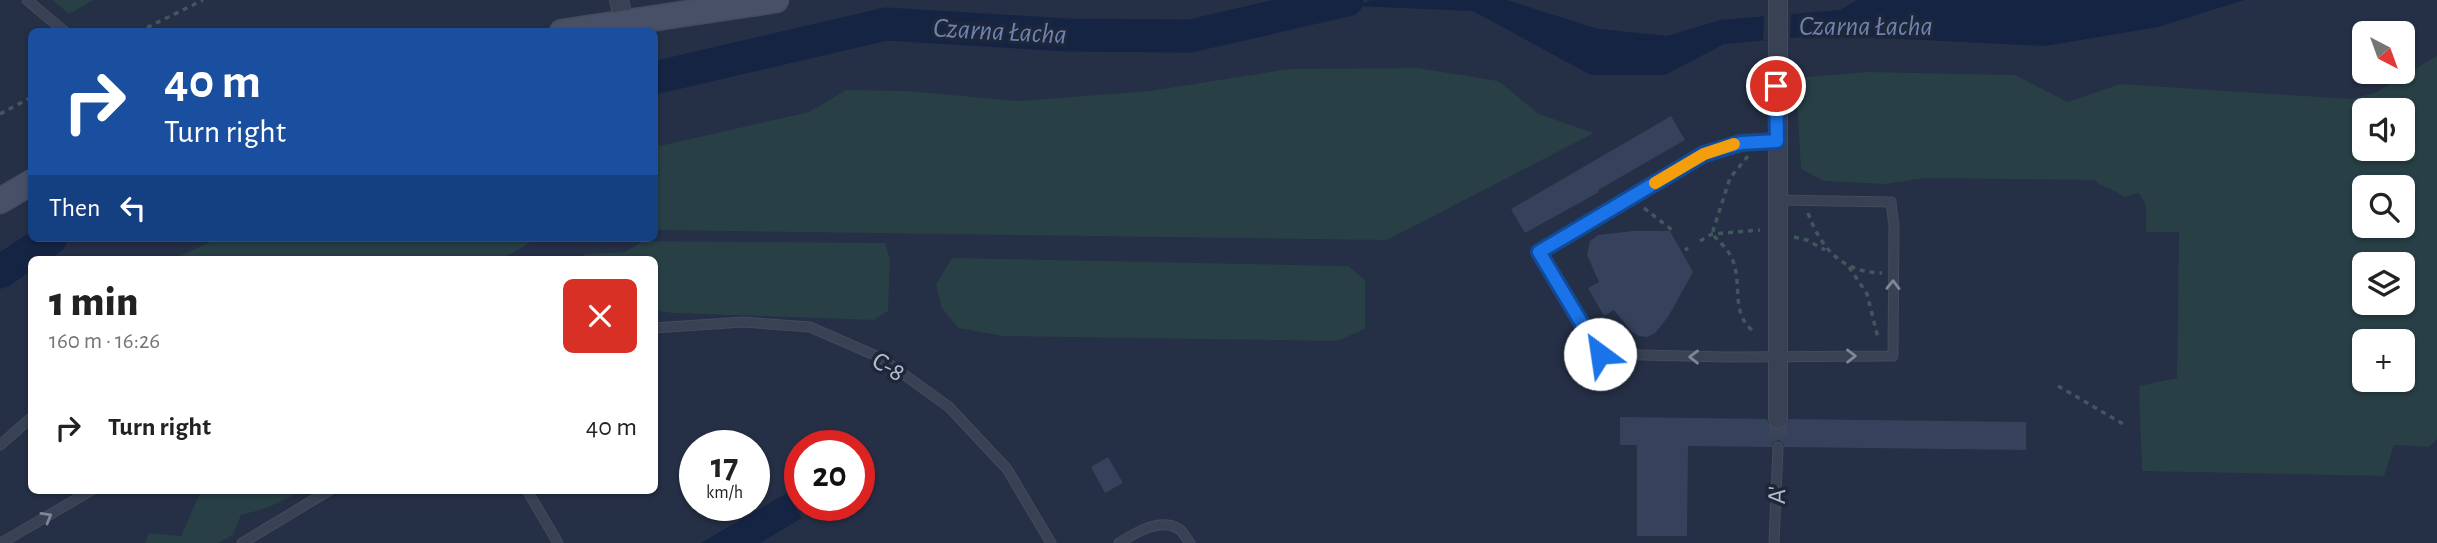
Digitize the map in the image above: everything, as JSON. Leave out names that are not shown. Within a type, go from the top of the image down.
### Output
[{"type":"main road","points":[[576,28],[616,16],[776,0]]},
{"type":"main road","points":[[0,201],[28,185]]},
{"type":"street","points":[[1777,3],[1778,419]]},
{"type":"lane","points":[[27,0],[60,28]]},
{"type":"lane","points":[[1777,141],[1741,143],[1704,154],[1539,252],[1600,354],[1893,356],[1894,226],[1891,202],[1777,200]]},
{"type":"lane","name":"C-8","points":[[658,328],[743,322],[810,327],[881,358],[949,407],[1007,469],[1051,543]]},
{"type":"lane","points":[[0,445],[28,420]]},
{"type":"lane","name":"A'","points":[[1774,543],[1778,447]]},
{"type":"lane","points":[[1,543],[85,494]]},
{"type":"lane","points":[[243,543],[323,494]]},
{"type":"lane","points":[[529,494],[558,543]]},
{"type":"lane","points":[[1119,543],[1133,534],[1161,524],[1178,529],[1190,543]]},
{"type":"path","points":[[146,28],[203,0]]},
{"type":"path","points":[[0,114],[28,99]]},
{"type":"path","points":[[1712,234],[1730,178],[1742,160],[1752,153]]},
{"type":"path","points":[[1644,208],[1672,230]]},
{"type":"path","points":[[1808,213],[1814,230],[1827,251]]},
{"type":"path","points":[[1700,241],[1712,234],[1762,230]]},
{"type":"path","points":[[1712,234],[1723,244],[1734,261],[1741,314],[1745,325],[1752,330]]},
{"type":"path","points":[[1788,235],[1807,240],[1847,265],[1873,273],[1893,274]]},
{"type":"path","points":[[1847,265],[1867,294],[1878,338]]},
{"type":"path","points":[[2057,386],[2125,425]]},
{"type":"green space","points":[[52,0],[94,0],[69,14]]},
{"type":"green space","points":[[2437,56],[2437,439],[2429,447],[2394,445],[2384,476],[2142,471],[2139,386],[2177,378],[2179,232],[2146,232],[2146,206],[2139,193],[2124,197],[2094,180],[1925,178],[1886,184],[1824,181],[1801,169],[1796,78],[1867,72],[2015,75],[2068,102],[2120,84],[2352,99],[2352,161],[2415,161],[2415,98],[2355,98],[2375,93],[2390,84],[2415,84],[2415,69]]},
{"type":"green space","points":[[1418,68],[1498,81],[1539,114],[1594,133],[1387,240],[658,230],[658,146],[809,112],[846,90],[908,91],[1019,101],[1149,91],[1290,69]]},
{"type":"green space","points":[[658,241],[885,243],[890,259],[888,311],[874,320],[658,311],[658,256],[582,256],[625,252],[642,242]]},
{"type":"green space","points":[[210,242],[531,242],[507,256],[180,256]]},
{"type":"green space","points":[[952,258],[1348,266],[1365,280],[1365,329],[1337,341],[1003,336],[958,328],[942,308],[936,285]]},
{"type":"green space","points":[[200,494],[296,494],[267,508],[241,515],[233,535],[218,543],[145,543],[149,533],[181,536]]},
{"type":"water","points":[[1371,0],[1507,0],[1598,29],[1667,36],[1720,20],[1840,10],[1857,0],[2244,0],[2158,27],[2045,46],[1824,35],[1724,44],[1665,75],[1591,75],[1473,11],[1355,6]]},
{"type":"water","points":[[784,495],[784,521],[797,521],[760,543],[701,543],[739,521],[770,521],[770,503]]},
{"type":"pier","points":[[1791,11],[1790,40],[1763,40],[1764,13]]},
{"type":"building","points":[[1671,116],[1685,140],[1525,233],[1511,209]]},
{"type":"building","points":[[1670,231],[1693,272],[1668,317],[1655,333],[1647,337],[1632,332],[1614,310],[1604,316],[1588,288],[1599,282],[1587,255],[1590,241],[1598,235]]},
{"type":"building","points":[[1620,417],[1767,419],[1769,425],[1777,430],[1784,428],[1789,419],[2026,422],[2026,450],[1785,447],[1778,440],[1771,447],[1688,446],[1687,536],[1637,536],[1637,445],[1620,445]]},
{"type":"building","points":[[1108,457],[1123,483],[1105,493],[1091,467]]},
{"type":"waterway","name":"Czarna Łacha","points":[[658,77],[886,24],[1068,35],[1190,36],[1347,0]]},
{"type":"waterway","name":"Czarna Łacha","points":[[0,272],[45,242]]},
{"type":"tunnel","points":[[1778,419],[1778,447]]},
{"type":"slow traffic","points":[[1655,183],[1704,154],[1734,144]]},
{"type":"route","points":[[1600,354],[1539,252],[1704,154],[1741,143],[1777,141],[1776,86]]}]
